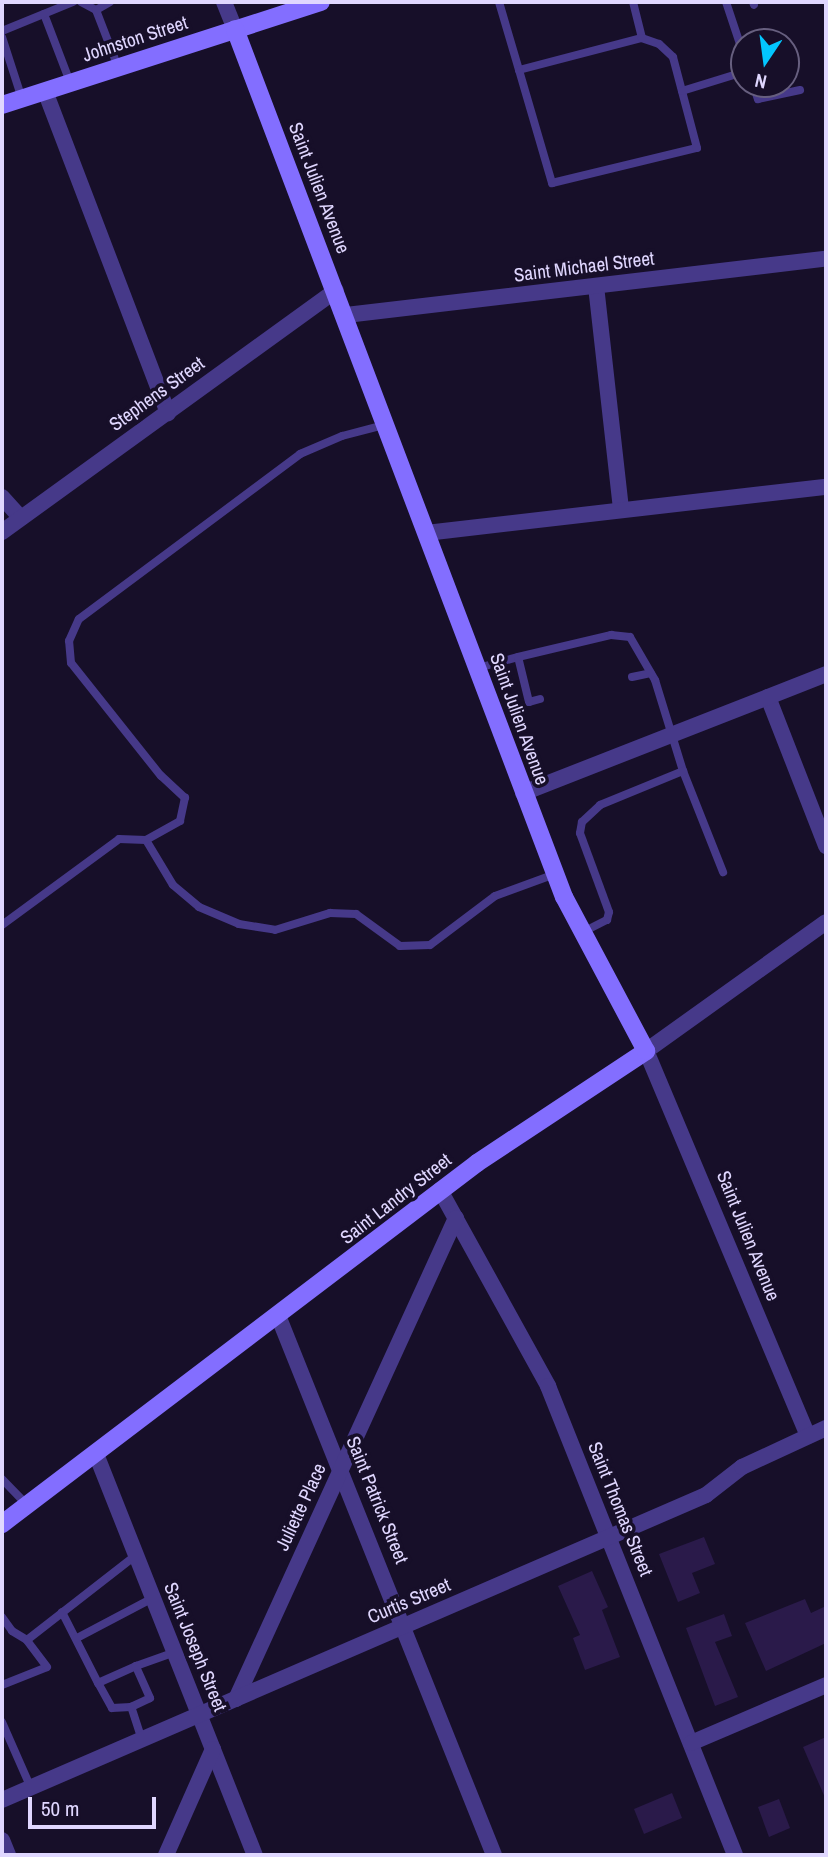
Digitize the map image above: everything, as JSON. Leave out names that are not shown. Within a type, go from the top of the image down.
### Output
[{"type":"street","name":"Saint Julien Avenue","points":[[224,2],[346,315],[384,425],[555,874],[582,933],[646,1051],[808,1436]]},
{"type":"street","name":"Johnston Street","points":[[2,105],[321,2]]},
{"type":"street","points":[[45,90],[167,413]]},
{"type":"street","name":"Saint Michael Street","points":[[346,315],[826,259]]},
{"type":"street","points":[[596,286],[621,510]]},
{"type":"street","name":"Stephens Street","points":[[2,532],[335,290]]},
{"type":"street","points":[[426,533],[826,487]]},
{"type":"street","points":[[2,498],[21,518]]},
{"type":"street","points":[[523,793],[826,674]]},
{"type":"street","points":[[768,697],[826,846]]},
{"type":"street","name":"Saint Landry Street","points":[[2,1524],[279,1318],[440,1190],[646,1051],[826,922]]},
{"type":"street","name":"Saint Thomas Street","points":[[440,1190],[536,1359],[610,1537],[735,1855]]},
{"type":"street","name":"Juliette Place","points":[[236,1699],[456,1218]]},
{"type":"street","name":"Saint Patrick Street","points":[[279,1318],[342,1467],[494,1855]]},
{"type":"street","name":"Curtis Street","points":[[2,1800],[706,1495],[742,1467],[826,1429]]},
{"type":"street","name":"Saint Joseph Street","points":[[96,1454],[255,1855]]},
{"type":"street","points":[[691,1743],[826,1685]]},
{"type":"street","points":[[166,1855],[214,1749]]},
{"type":"street","points":[[2,1840],[8,1855]]},
{"type":"lane","points":[[2,31],[73,2]]},
{"type":"lane","points":[[81,2],[96,10],[118,66]]},
{"type":"lane","points":[[96,10],[110,2]]},
{"type":"lane","points":[[499,2],[552,183],[697,148],[673,57],[659,44],[642,38],[519,70]]},
{"type":"lane","points":[[633,2],[642,38]]},
{"type":"lane","points":[[726,2],[735,28]]},
{"type":"lane","points":[[44,13],[71,82]]},
{"type":"lane","points":[[2,37],[22,99]]},
{"type":"lane","points":[[682,91],[730,76]]},
{"type":"lane","points":[[2,925],[119,839],[146,840],[180,821],[185,798],[161,776],[71,663],[69,641],[79,619],[300,454],[342,436],[384,425]]},
{"type":"lane","points":[[478,668],[611,635],[630,637],[651,673],[684,771],[723,872]]},
{"type":"lane","points":[[517,657],[529,702],[540,699]]},
{"type":"lane","points":[[632,677],[651,673]]},
{"type":"lane","points":[[582,933],[607,920],[609,912],[580,833],[582,822],[600,805],[684,771]]},
{"type":"lane","points":[[146,840],[173,885],[199,907],[239,924],[275,930],[330,913],[356,914],[400,946],[430,945],[495,896],[555,874]]},
{"type":"lane","points":[[2,1479],[27,1504]]},
{"type":"lane","points":[[27,1640],[136,1555]]},
{"type":"lane","points":[[77,1638],[153,1598]]},
{"type":"lane","points":[[62,1612],[111,1708],[131,1707],[150,1698],[136,1666]]},
{"type":"lane","points":[[2,1617],[12,1631],[27,1640],[47,1667],[2,1685]]},
{"type":"lane","points":[[98,1683],[175,1652]]},
{"type":"lane","points":[[131,1707],[142,1741]]},
{"type":"lane","points":[[3,1727],[32,1788]]},
{"type":"building","points":[[704,1537],[715,1564],[692,1573],[700,1593],[678,1602],[659,1554]]},
{"type":"building","points":[[592,1571],[608,1607],[602,1610],[620,1657],[585,1670],[573,1638],[580,1635],[558,1586]]},
{"type":"building","points":[[805,1599],[811,1613],[826,1606],[826,1643],[766,1671],[745,1623]]},
{"type":"building","points":[[724,1614],[732,1636],[715,1642],[738,1697],[715,1706],[686,1628]]},
{"type":"building","points":[[826,1737],[826,1800],[803,1747]]},
{"type":"building","points":[[672,1793],[682,1818],[644,1834],[634,1809]]},
{"type":"building","points":[[779,1799],[790,1828],[769,1837],[758,1807]]}]
